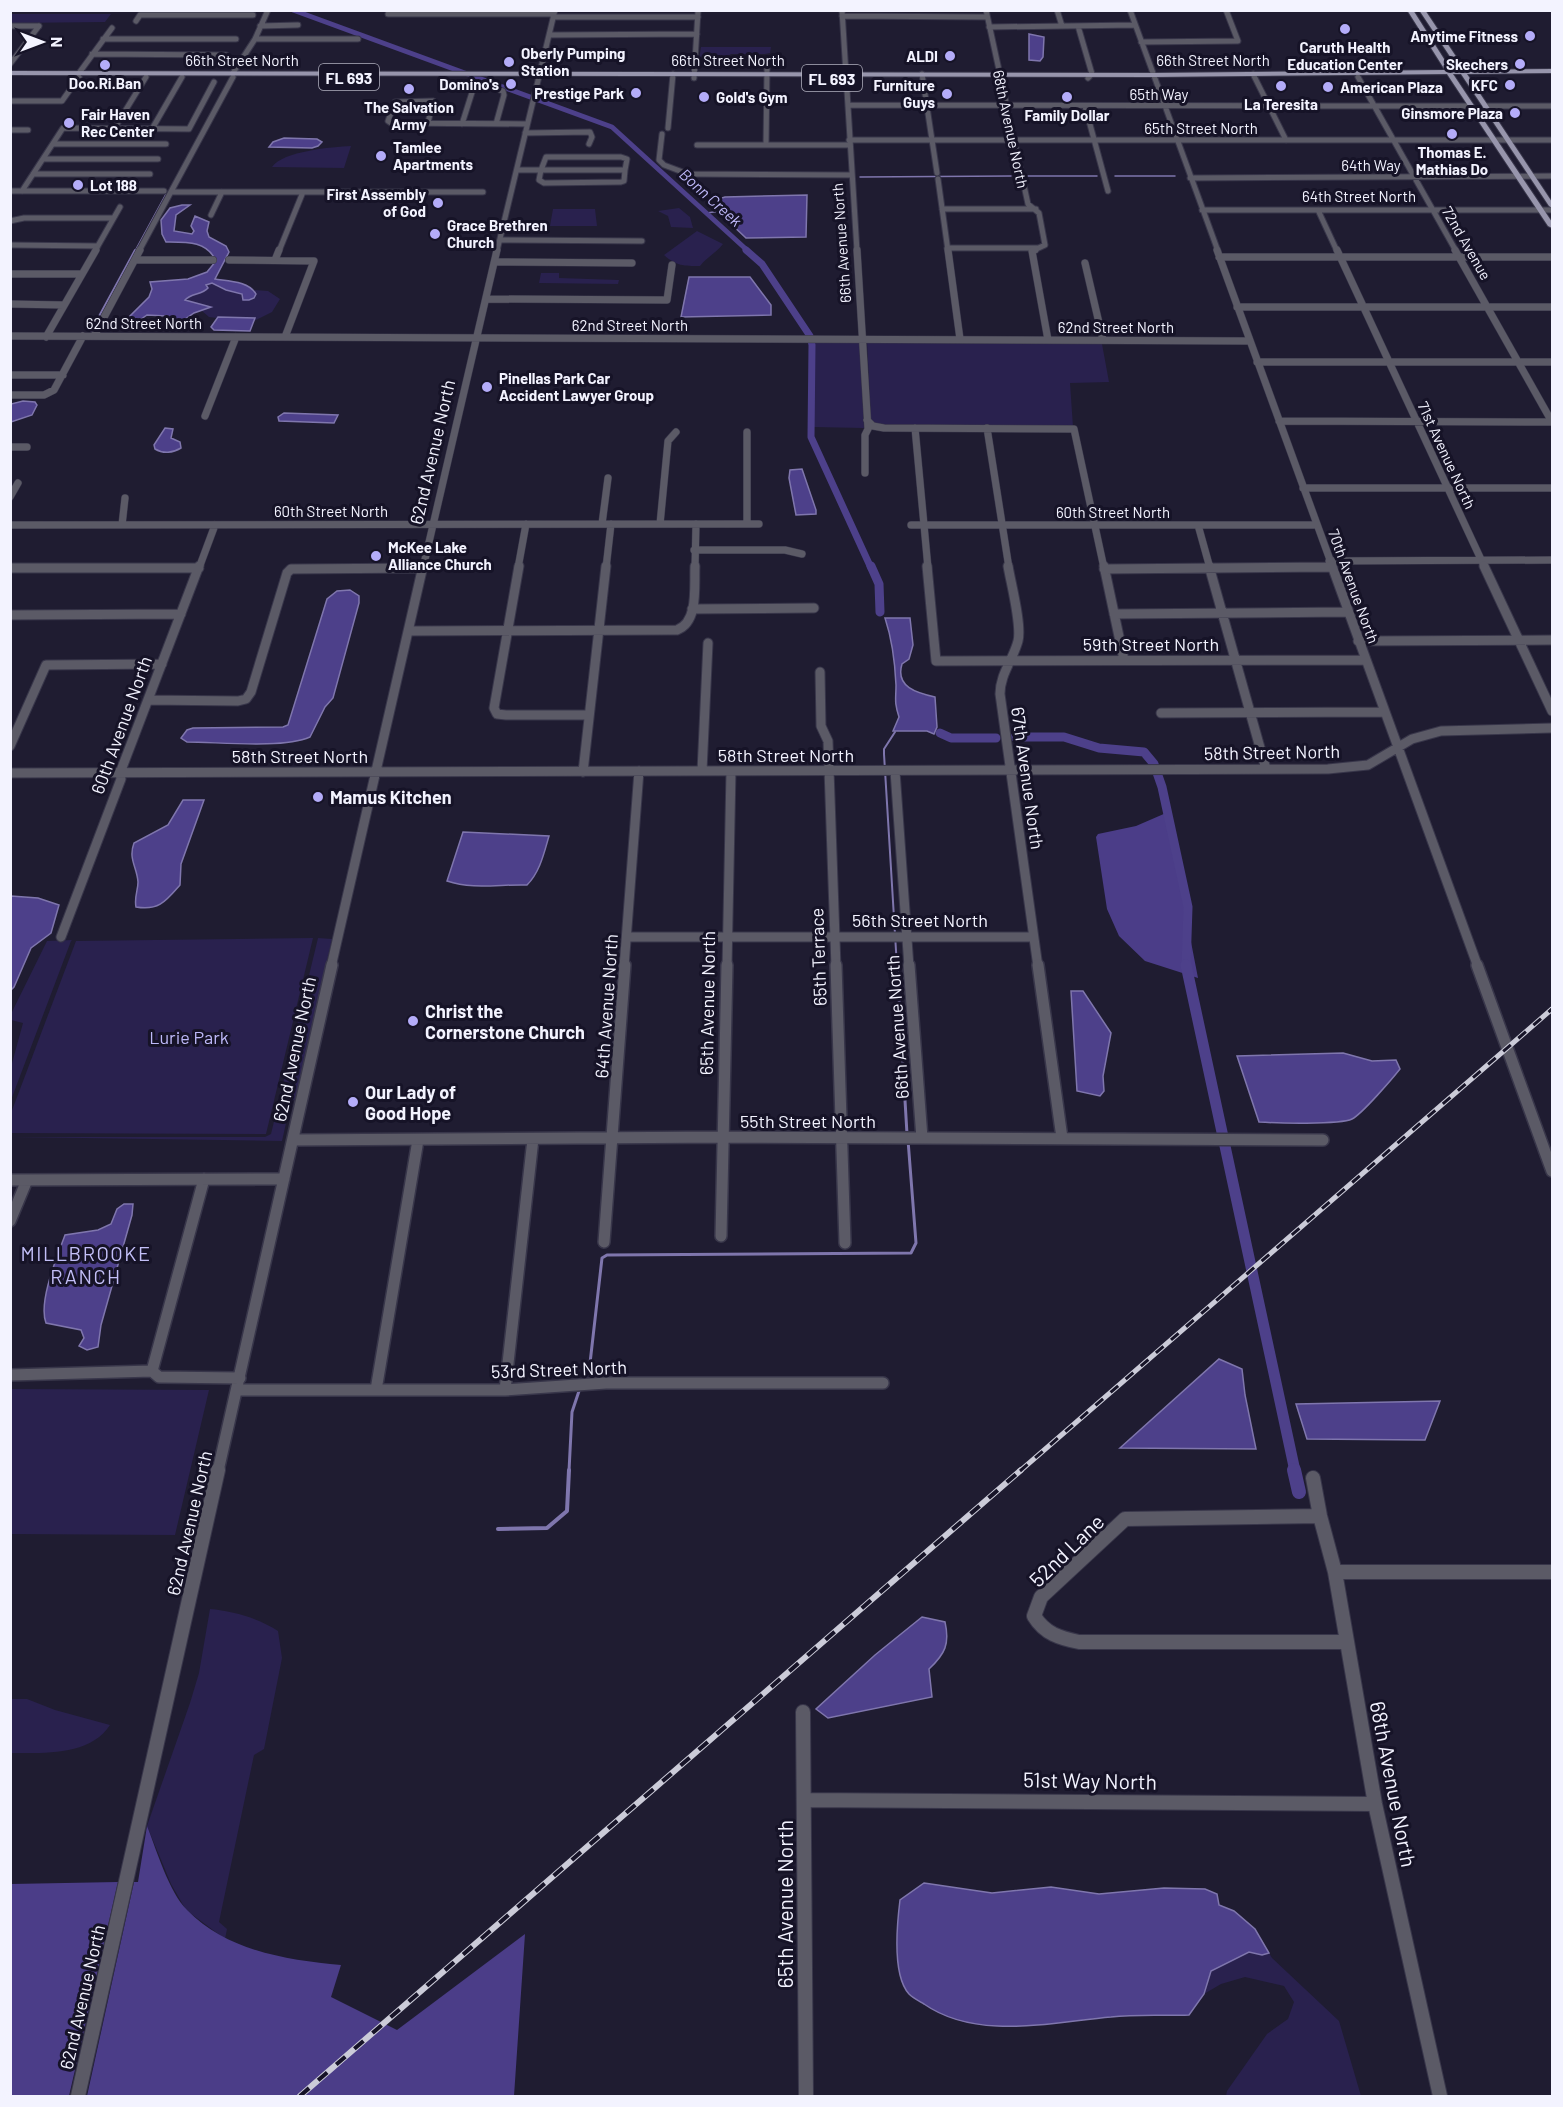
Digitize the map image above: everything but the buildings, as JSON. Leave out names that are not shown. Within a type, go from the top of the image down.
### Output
[{"type":"main road","points":[[1422,10],[1552,208]]},
{"type":"main road","points":[[1412,13],[1433,27]]},
{"type":"main road","points":[[1412,13],[1470,106],[1552,226]]},
{"type":"main road","name":"66th Street North","points":[[1465,74],[1552,71]]},
{"type":"main road","name":"66th Street North","points":[[10,75],[23,77],[137,73],[483,77],[694,76],[766,73],[846,76],[1154,77],[1465,74],[1552,76]]},
{"type":"main road","name":"66th Street North","points":[[10,75],[179,77],[474,74],[540,76]]},
{"type":"main road","name":"66th Street North","points":[[1254,76],[1358,77],[1450,74]]},
{"type":"street","points":[[94,336],[233,75],[255,39],[268,10]]},
{"type":"street","points":[[1057,10],[1062,26]]},
{"type":"street","name":"70th Avenue North","points":[[1130,10],[1552,1171]]},
{"type":"street","points":[[1141,42],[1238,41],[1226,10]]},
{"type":"street","points":[[388,14],[492,12],[698,14],[694,76]]},
{"type":"street","points":[[136,21],[140,15],[225,13],[253,15]]},
{"type":"street","points":[[842,13],[987,14]]},
{"type":"street","name":"66th Avenue North","points":[[842,13],[868,429],[865,435],[865,473]]},
{"type":"street","name":"62nd Avenue North","points":[[78,2097],[375,773],[554,14]]},
{"type":"street","name":"68th Avenue North","points":[[987,14],[1028,204],[1036,209],[1045,245],[1032,251],[1047,340]]},
{"type":"street","points":[[260,26],[298,25]]},
{"type":"street","points":[[10,26],[39,26],[10,64]]},
{"type":"street","points":[[1078,26],[1090,76]]},
{"type":"street","points":[[989,27],[1135,26]]},
{"type":"street","points":[[10,101],[62,101],[112,27]]},
{"type":"street","points":[[549,35],[697,34]]},
{"type":"street","points":[[103,39],[236,39]]},
{"type":"street","points":[[255,39],[358,39]]},
{"type":"street","points":[[92,54],[226,55]]},
{"type":"street","points":[[766,73],[766,145]]},
{"type":"street","points":[[668,128],[673,76]]},
{"type":"street","points":[[923,76],[960,339]]},
{"type":"street","points":[[1254,76],[1286,140]]},
{"type":"street","points":[[114,129],[146,77]]},
{"type":"street","points":[[152,129],[179,77]]},
{"type":"street","name":"72nd Avenue","points":[[1358,77],[1552,422]]},
{"type":"street","points":[[22,191],[63,128],[189,129],[214,82]]},
{"type":"street","points":[[462,124],[476,83],[503,91],[504,95],[496,124]]},
{"type":"street","points":[[1364,88],[1411,88]]},
{"type":"street","points":[[428,123],[433,100],[395,102],[388,121],[391,123],[527,124]]},
{"type":"street","name":"65th Way","points":[[848,105],[1470,106]]},
{"type":"street","points":[[1485,105],[1552,106]]},
{"type":"street","points":[[1085,106],[1108,191]]},
{"type":"street","points":[[10,130],[28,129]]},
{"type":"street","points":[[141,191],[175,129]]},
{"type":"street","points":[[525,133],[591,132],[589,144]]},
{"type":"street","points":[[662,134],[659,157],[661,162],[679,171],[697,175],[851,175]]},
{"type":"street","name":"65th Street North","points":[[697,145],[932,140],[1552,140]]},
{"type":"street","points":[[53,144],[166,144]]},
{"type":"street","points":[[549,157],[626,158],[625,170],[624,181],[621,182],[540,182],[544,158],[549,157]]},
{"type":"street","points":[[43,159],[158,159]]},
{"type":"street","points":[[517,170],[625,170]]},
{"type":"street","points":[[33,174],[150,174]]},
{"type":"street","name":"64th Way","points":[[1190,178],[1552,176]]},
{"type":"street","points":[[10,191],[164,191]]},
{"type":"street","points":[[172,192],[483,192]]},
{"type":"street","points":[[211,215],[222,192]]},
{"type":"street","points":[[275,260],[303,192]]},
{"type":"street","points":[[45,336],[120,207]]},
{"type":"street","name":"64th Street North","points":[[1202,210],[1541,210],[1552,208]]},
{"type":"street","points":[[942,209],[1036,209]]},
{"type":"street","name":"71st Avenue North","points":[[1318,210],[1552,711]]},
{"type":"street","points":[[14,220],[113,218]]},
{"type":"street","points":[[500,240],[642,241]]},
{"type":"street","points":[[10,245],[98,246]]},
{"type":"street","points":[[947,248],[1042,248]]},
{"type":"street","points":[[1219,258],[1552,257]]},
{"type":"street","points":[[136,260],[213,260]]},
{"type":"street","points":[[229,260],[314,261],[285,337]]},
{"type":"street","points":[[495,262],[632,263]]},
{"type":"street","points":[[1085,263],[1103,340]]},
{"type":"street","points":[[486,299],[667,300],[672,265]]},
{"type":"street","points":[[10,274],[81,274]]},
{"type":"street","points":[[10,304],[64,305]]},
{"type":"street","points":[[1237,307],[1552,307]]},
{"type":"street","name":"62nd Street North","points":[[10,336],[1250,341]]},
{"type":"street","points":[[10,395],[44,395],[54,390],[83,336]]},
{"type":"street","points":[[204,416],[236,337]]},
{"type":"street","points":[[1257,362],[1552,362]]},
{"type":"street","points":[[10,375],[63,375]]},
{"type":"street","points":[[867,420],[873,426],[884,428],[1074,429],[1124,660]]},
{"type":"street","points":[[1279,421],[1552,422]]},
{"type":"street","points":[[915,428],[924,525]]},
{"type":"street","name":"67th Avenue North","points":[[987,428],[1019,635],[1018,647],[999,684],[1062,1138]]},
{"type":"street","points":[[660,524],[668,441],[676,432]]},
{"type":"street","points":[[747,432],[747,524]]},
{"type":"street","points":[[10,447],[27,447]]},
{"type":"street","points":[[583,772],[599,630],[608,478]]},
{"type":"street","points":[[10,497],[18,483]]},
{"type":"street","points":[[1303,488],[1552,488]]},
{"type":"street","points":[[122,525],[125,498]]},
{"type":"street","points":[[526,524],[494,708],[497,714],[590,715]]},
{"type":"street","points":[[409,630],[668,631],[677,629],[688,623],[692,609],[696,524]]},
{"type":"street","name":"60th Street North","points":[[10,525],[759,524]]},
{"type":"street","name":"60th Avenue North","points":[[61,937],[121,779],[120,773],[215,525]]},
{"type":"street","name":"60th Street North","points":[[911,525],[1316,525]]},
{"type":"street","name":"59th Street North","points":[[924,525],[936,661],[1365,660]]},
{"type":"street","points":[[1198,525],[1266,769]]},
{"type":"street","points":[[694,550],[785,550],[802,554]]},
{"type":"street","points":[[1104,569],[1552,560]]},
{"type":"street","points":[[10,568],[199,568]]},
{"type":"street","points":[[148,700],[246,699],[251,692],[287,573],[291,569],[423,568]]},
{"type":"street","points":[[692,609],[814,608]]},
{"type":"street","points":[[1114,614],[1348,612]]},
{"type":"street","points":[[10,615],[181,614]]},
{"type":"street","points":[[1358,641],[1552,640]]},
{"type":"street","points":[[702,771],[708,643]]},
{"type":"street","points":[[10,746],[45,665],[162,664]]},
{"type":"street","name":"65th Terrace","points":[[820,672],[821,726],[828,741],[845,1243]]},
{"type":"street","points":[[1161,713],[1384,712]]},
{"type":"street","name":"58th Street North","points":[[10,773],[893,771],[1355,767],[1380,759],[1424,734],[1442,731],[1552,728]]},
{"type":"street","name":"64th Avenue North","points":[[604,1242],[639,771]]},
{"type":"street","name":"65th Avenue North","points":[[721,1236],[731,771]]},
{"type":"street","name":"66th Avenue North","points":[[893,771],[920,1138]]},
{"type":"street","name":"56th Street North","points":[[628,937],[1033,937]]},
{"type":"street","name":"55th Street North","points":[[293,1140],[723,1137],[1323,1140]]},
{"type":"street","points":[[505,1390],[533,1139]]},
{"type":"street","points":[[376,1390],[418,1140]]},
{"type":"street","points":[[152,1371],[204,1179]]},
{"type":"street","points":[[10,1180],[284,1179]]},
{"type":"street","points":[[10,1221],[27,1180]]},
{"type":"street","name":"53rd Street North","points":[[10,1375],[31,1372],[152,1371],[159,1377],[238,1384],[376,1390],[505,1390],[606,1383],[883,1383]]},
{"type":"street","name":"68th Avenue North","points":[[1313,1478],[1320,1516],[1335,1572],[1375,1804],[1440,2097]]},
{"type":"street","name":"52nd Lane","points":[[1320,1516],[1125,1519],[1041,1598],[1034,1616],[1041,1628],[1079,1642],[1346,1642]]},
{"type":"street","points":[[1335,1572],[1552,1572]]},
{"type":"street","name":"65th Avenue North","points":[[803,1712],[807,2097]]},
{"type":"street","name":"51st Way North","points":[[804,1800],[1375,1804]]},
{"type":"green space","points":[[11,14],[111,14],[105,22],[11,23]]},
{"type":"green space","points":[[701,47],[771,47],[770,53],[765,54],[731,54],[727,57],[699,59]]},
{"type":"green space","points":[[351,146],[344,168],[272,167],[286,157],[297,154]]},
{"type":"green space","points":[[679,208],[690,217],[693,228],[671,227],[668,216],[658,211]]},
{"type":"green space","points":[[553,209],[595,209],[597,226],[550,226]]},
{"type":"green space","points":[[697,231],[723,244],[700,266],[680,265],[664,255]]},
{"type":"green space","points":[[541,273],[559,273],[559,278],[619,280],[618,284],[539,283]]},
{"type":"green space","points":[[212,283],[222,289],[239,293],[256,294],[254,290],[268,291],[280,299],[272,312],[254,321],[255,318],[209,317],[202,311],[211,307],[185,301],[188,297],[205,291],[206,285]]},
{"type":"green space","points":[[814,341],[860,342],[864,428],[813,427]]},
{"type":"green space","points":[[867,342],[1102,344],[1109,382],[1070,383],[1073,427],[876,425],[871,420]]},
{"type":"green space","name":"Lurie Park","points":[[313,938],[266,1134],[11,1133],[11,1113],[76,941]]},
{"type":"green space","points":[[318,938],[332,939],[296,1099],[291,1101],[282,1141],[11,1137],[265,1137],[271,1134]]},
{"type":"green space","points":[[72,940],[11,1100],[11,1067],[23,1023],[11,1020],[11,1014],[47,941]]},
{"type":"green space","points":[[11,1389],[209,1390],[175,1535],[11,1534]]},
{"type":"green space","points":[[210,1609],[245,1616],[278,1631],[282,1658],[264,1749],[254,1755],[219,1922],[227,1929],[225,1939],[186,1910],[171,1884],[147,1826],[199,1673]]},
{"type":"green space","points":[[11,1699],[27,1699],[55,1710],[110,1725],[91,1742],[65,1751],[11,1753]]},
{"type":"green space","points":[[1249,1952],[1262,1955],[1269,1953],[1339,2021],[1361,2096],[1226,2096],[1227,2091],[1267,2034],[1288,2019],[1294,2002],[1284,1986],[1245,1977],[1221,1984],[1204,1994],[1211,1971]]},
{"type":"shaded area","points":[[1029,34],[1044,37],[1043,57],[1040,61],[1029,60]]},
{"type":"shaded area","points":[[284,138],[317,139],[322,142],[312,148],[269,147],[273,142]]},
{"type":"shaded area","points":[[807,195],[806,237],[746,238],[708,202],[725,197]]},
{"type":"shaded area","points":[[190,205],[176,215],[174,231],[192,234],[194,231],[191,226],[195,216],[209,222],[207,231],[209,237],[226,246],[229,252],[215,279],[243,284],[256,294],[254,298],[243,300],[242,294],[212,283],[206,285],[208,288],[203,292],[185,300],[211,307],[194,313],[178,324],[171,325],[166,316],[147,315],[137,322],[127,319],[149,297],[152,289],[150,282],[188,279],[207,272],[216,261],[212,254],[202,246],[166,242],[162,234],[161,220],[170,208]]},
{"type":"shaded area","points":[[689,277],[750,277],[771,305],[771,315],[681,317]]},
{"type":"shaded area","points":[[218,317],[255,318],[250,331],[214,330],[211,327]]},
{"type":"shaded area","points":[[23,401],[35,402],[37,405],[32,415],[11,422],[11,404]]},
{"type":"shaded area","points":[[284,413],[338,415],[334,423],[279,421],[278,417]]},
{"type":"shaded area","points":[[165,428],[173,429],[171,438],[180,442],[181,448],[168,452],[155,449],[154,445]]},
{"type":"shaded area","points":[[802,469],[816,514],[796,515],[789,478],[790,470]]},
{"type":"shaded area","points":[[350,590],[359,596],[359,603],[333,698],[325,707],[310,737],[283,743],[250,744],[187,742],[181,738],[187,730],[193,728],[283,727],[288,725],[327,599],[337,591]]},
{"type":"shaded area","points":[[885,618],[910,618],[913,645],[909,659],[902,664],[902,678],[909,688],[935,697],[937,727],[934,734],[927,731],[893,731],[899,717],[896,704],[893,651]]},
{"type":"shaded area","points":[[183,800],[204,800],[181,864],[180,885],[161,904],[151,908],[136,907],[138,882],[132,858],[134,843],[168,825]]},
{"type":"shaded area","points":[[1166,813],[1198,978],[1145,961],[1119,936],[1107,909],[1096,837],[1098,834],[1136,826]]},
{"type":"shaded area","points":[[463,832],[549,836],[538,868],[527,885],[477,886],[447,881]]},
{"type":"shaded area","points":[[11,896],[38,898],[59,905],[51,933],[31,948],[11,990]]},
{"type":"shaded area","points":[[1071,991],[1083,991],[1111,1033],[1103,1076],[1104,1091],[1100,1096],[1077,1091]]},
{"type":"shaded area","points":[[1343,1053],[1372,1061],[1396,1060],[1400,1069],[1369,1104],[1352,1119],[1321,1123],[1259,1122],[1237,1056]]},
{"type":"shaded area","points":[[124,1204],[133,1204],[132,1215],[101,1325],[98,1347],[87,1350],[79,1346],[84,1338],[81,1330],[46,1323],[44,1303],[46,1292],[65,1235],[98,1230],[111,1224],[117,1209]]},
{"type":"shaded area","points":[[1219,1359],[1242,1369],[1256,1449],[1120,1448]]},
{"type":"shaded area","points":[[1440,1401],[1425,1440],[1307,1439],[1296,1404]]},
{"type":"shaded area","points":[[922,1617],[945,1622],[947,1637],[945,1648],[929,1669],[932,1697],[828,1718],[816,1709],[875,1655]]},
{"type":"shaded area","points":[[147,1826],[175,1893],[187,1910],[203,1924],[220,1935],[259,1951],[300,1960],[341,1965],[331,1997],[397,2030],[525,1934],[514,2096],[87,2096],[134,1882],[138,1882]]},
{"type":"shaded area","points":[[118,1882],[69,2096],[11,2096],[11,1884]]},
{"type":"shaded area","points":[[924,1883],[992,1893],[1051,1887],[1099,1894],[1164,1888],[1205,1889],[1217,1894],[1219,1905],[1234,1911],[1255,1929],[1269,1953],[1262,1955],[1249,1952],[1211,1971],[1204,1994],[1189,2015],[1121,2016],[1015,2026],[991,2026],[967,2022],[945,2015],[912,1997],[900,1975],[897,1949],[900,1900]]},
{"type":"waterway","name":"Bonn Creek","points":[[293,10],[612,127],[748,251]]},
{"type":"waterway","points":[[860,177],[1011,176]]},
{"type":"waterway","points":[[1028,176],[1097,176]]},
{"type":"waterway","points":[[1115,176],[1175,176]]},
{"type":"waterway","points":[[135,251],[166,194]]},
{"type":"waterway","points":[[707,213],[720,211]]},
{"type":"waterway","points":[[91,331],[135,250]]},
{"type":"waterway","name":"Bonn Creek","points":[[746,250],[762,264],[810,336],[812,345],[811,437],[871,568]]},
{"type":"waterway","name":"Bonn Creek","points":[[871,566],[879,584],[880,612]]},
{"type":"waterway","points":[[895,732],[884,749],[884,754],[897,967]]},
{"type":"waterway","points":[[940,733],[951,738],[996,738]]},
{"type":"waterway","points":[[1015,737],[1064,737],[1099,748],[1144,752],[1154,764],[1162,787],[1188,907],[1186,965]]},
{"type":"waterway","points":[[897,965],[907,1134]]},
{"type":"waterway","points":[[1186,965],[1295,1471]]},
{"type":"waterway","points":[[583,1382],[589,1372],[602,1258],[607,1255],[911,1253],[916,1243],[908,1140]]},
{"type":"waterway","points":[[569,1471],[572,1412],[580,1388]]},
{"type":"waterway","points":[[498,1529],[547,1528],[567,1511],[569,1470]]},
{"type":"waterway","points":[[1294,1470],[1299,1492]]},
{"type":"railway","points":[[1020,1471],[1552,1009]]},
{"type":"railway","points":[[300,2096],[1021,1470]]},
{"type":"place","name":"Caruth Health Education Center","points":[[1345,29]]},
{"type":"place","name":"Anytime Fitness","points":[[1530,36]]},
{"type":"place","name":"ALDI","points":[[950,56]]},
{"type":"place","name":"Oberly Pumping Station","points":[[509,62]]},
{"type":"place","name":"Skechers","points":[[1520,64]]},
{"type":"place","name":"Doo.Ri.Ban","points":[[105,65]]},
{"type":"place","name":"Domino's","points":[[511,84]]},
{"type":"place","name":"KFC","points":[[1510,85]]},
{"type":"place","name":"La Teresita","points":[[1281,86]]},
{"type":"place","name":"American Plaza","points":[[1328,87]]},
{"type":"place","name":"The Salvation Army","points":[[409,89]]},
{"type":"place","name":"Prestige Park","points":[[636,93]]},
{"type":"place","name":"Furniture Guys","points":[[947,94]]},
{"type":"place","name":"Gold's Gym","points":[[704,97]]},
{"type":"place","name":"Family Dollar","points":[[1067,97]]},
{"type":"place","name":"Ginsmore Plaza","points":[[1515,113]]},
{"type":"place","name":"Fair Haven Rec Center","points":[[69,123]]},
{"type":"place","name":"Thomas E. Mathias Do","points":[[1452,134]]},
{"type":"place","name":"Tamlee Apartments","points":[[381,156]]},
{"type":"place","name":"Lot 188","points":[[78,185]]},
{"type":"place","name":"First Assembly of God","points":[[438,203]]},
{"type":"place","name":"Grace Brethren Church","points":[[435,234]]},
{"type":"place","name":"Pinellas Park Car Accident Lawyer Group","points":[[487,387]]},
{"type":"place","name":"McKee Lake Alliance Church","points":[[376,556]]},
{"type":"place","name":"Mamus Kitchen","points":[[318,797]]},
{"type":"place","name":"Christ the Cornerstone Church","points":[[413,1021]]},
{"type":"place","name":"Our Lady of Good Hope","points":[[353,1102]]},
{"type":"district","name":"MILLBROOKE RANCH","points":[[86,1264]]}]
